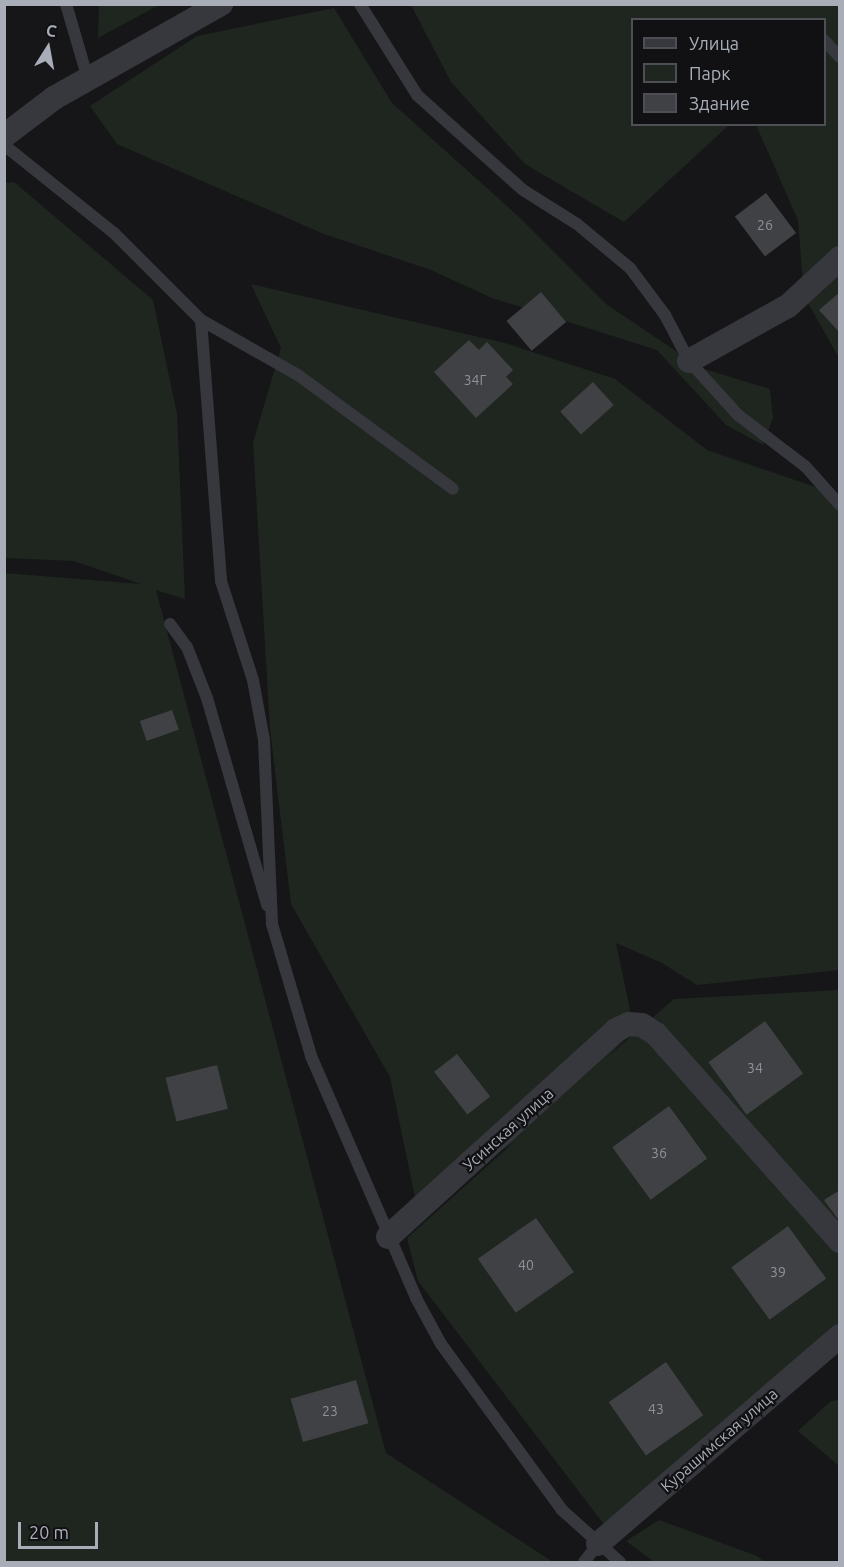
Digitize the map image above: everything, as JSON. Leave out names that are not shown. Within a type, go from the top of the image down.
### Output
[{"type":"street","points":[[4,136],[54,98],[220,4]]},
{"type":"street","points":[[689,361],[788,306],[840,258]]},
{"type":"street","name":"Усинская улица","points":[[388,1237],[616,1030],[629,1024],[642,1024],[656,1034],[840,1241]]},
{"type":"street","name":"Курашимская улица","points":[[591,1553],[840,1336]]},
{"type":"lane","points":[[66,4],[88,79]]},
{"type":"lane","points":[[360,4],[417,95],[523,190],[578,224],[630,268],[665,315],[689,361],[738,415],[805,466],[840,505]]},
{"type":"lane","points":[[826,41],[840,57]]},
{"type":"lane","points":[[4,145],[114,232],[201,320],[298,375],[453,489]]},
{"type":"lane","points":[[201,320],[221,581],[253,680],[264,740],[272,924]]},
{"type":"lane","points":[[170,624],[187,647],[207,698],[311,1056],[388,1237],[441,1344],[591,1553],[620,1563]]},
{"type":"green space","points":[[99,4],[159,5],[98,38]]},
{"type":"green space","points":[[411,5],[839,5],[839,358],[804,296],[798,220],[756,126],[826,126],[826,18],[631,18],[631,126],[728,126],[624,222],[525,164],[451,82]]},
{"type":"green space","points":[[334,8],[392,103],[518,216],[606,304],[701,368],[770,389],[773,418],[763,445],[726,425],[657,350],[492,298],[431,270],[324,234],[117,144],[90,106],[197,36]]},
{"type":"green space","points":[[14,182],[153,300],[177,414],[185,599],[156,590],[386,1453],[553,1562],[5,1562],[4,573],[141,584],[74,561],[5,558],[4,183]]},
{"type":"green space","points":[[251,284],[505,343],[615,379],[707,450],[839,495],[839,970],[697,985],[662,963],[616,943],[633,1024],[626,1039],[604,1060],[674,999],[839,990],[839,1325],[606,1527],[418,1281],[407,1238],[513,1143],[416,1202],[390,1077],[291,904],[270,729],[253,443],[281,348]]},
{"type":"green space","points":[[840,1400],[839,1466],[798,1431],[831,1401]]},
{"type":"green space","points":[[659,1520],[757,1556],[765,1562],[654,1562],[626,1541]]},
{"type":"building","points":[[766,193],[796,233],[765,256],[735,216]]},
{"type":"building","points":[[541,292],[566,322],[532,351],[507,321]]},
{"type":"building","points":[[840,292],[840,333],[819,310]]},
{"type":"building","points":[[469,340],[479,350],[487,342],[513,370],[506,377],[513,384],[476,418],[434,372]]},
{"type":"building","points":[[593,382],[614,405],[581,434],[560,411]]},
{"type":"building","points":[[172,710],[179,730],[147,741],[140,721]]},
{"type":"building","points":[[765,1021],[803,1074],[747,1115],[708,1062]]},
{"type":"building","points":[[457,1054],[490,1097],[467,1114],[434,1072]]},
{"type":"building","points":[[217,1065],[228,1109],[176,1121],[166,1078]]},
{"type":"building","points":[[669,1106],[707,1159],[651,1200],[612,1147]]},
{"type":"building","points":[[840,1190],[840,1222],[824,1200]]},
{"type":"building","points":[[536,1218],[574,1272],[516,1313],[478,1259]]},
{"type":"building","points":[[788,1226],[826,1279],[770,1320],[731,1267]]},
{"type":"building","points":[[666,1362],[703,1415],[646,1455],[609,1402]]},
{"type":"building","points":[[356,1380],[368,1423],[303,1442],[291,1399]]}]
